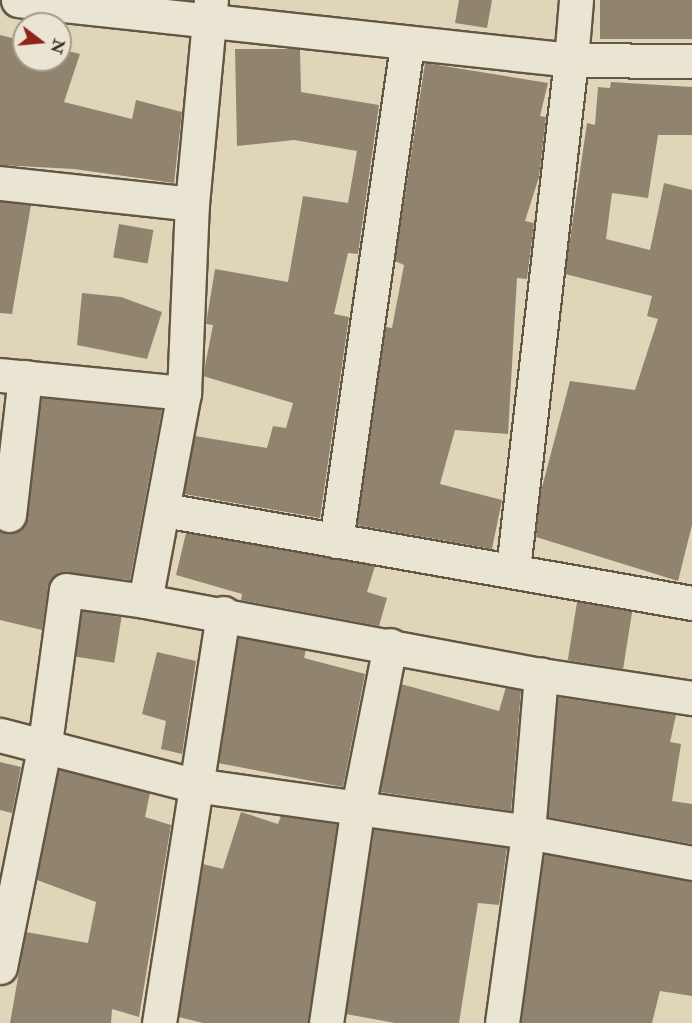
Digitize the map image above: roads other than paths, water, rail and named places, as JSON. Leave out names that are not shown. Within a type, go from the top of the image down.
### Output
[{"type":"street","points":[[18,0],[209,11],[407,45],[571,60],[692,61]]},
{"type":"street","points":[[513,569],[576,0]]},
{"type":"street","points":[[146,602],[184,393],[192,204],[209,11]]},
{"type":"street","points":[[336,540],[407,45]]},
{"type":"street","points":[[0,183],[192,204]]},
{"type":"street","points":[[9,515],[13,376],[184,393]]},
{"type":"street","points":[[164,510],[513,569],[692,603]]},
{"type":"street","points":[[0,967],[45,743],[66,590],[223,613],[541,675],[692,698]]},
{"type":"street","points":[[159,1023],[194,785],[223,613]]},
{"type":"street","points":[[326,1023],[358,807],[390,645]]},
{"type":"street","points":[[502,1023],[528,832],[541,675]]},
{"type":"street","points":[[0,735],[45,743],[194,785],[528,832],[692,863]]}]
